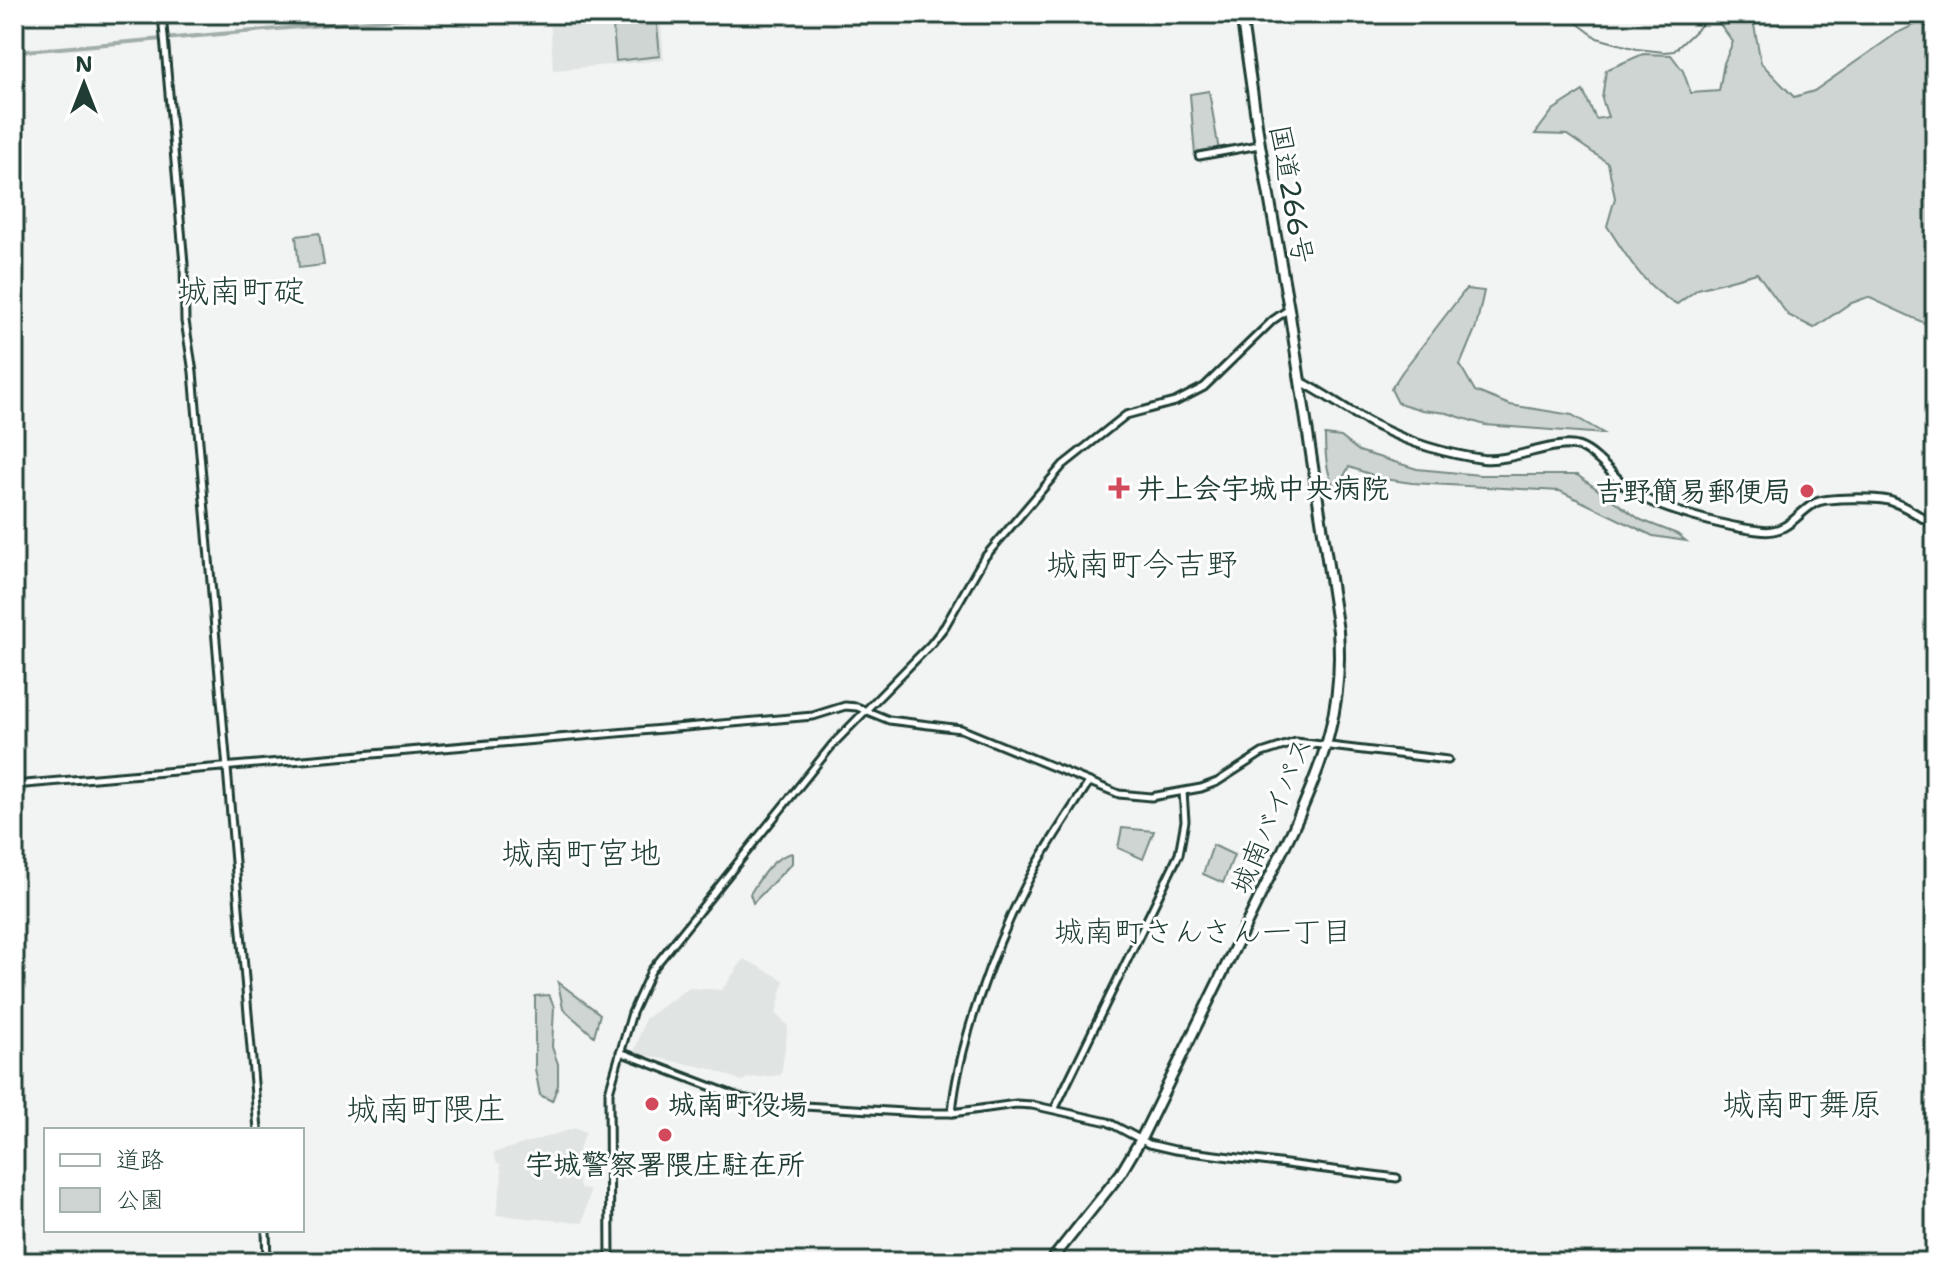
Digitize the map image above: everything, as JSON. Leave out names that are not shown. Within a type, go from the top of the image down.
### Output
[{"type":"highway","name":"国道266号","points":[[1241,14],[1300,381]]},
{"type":"highway","name":"城南バイパス","points":[[1050,1262],[1116,1179],[1141,1139],[1292,832],[1327,745],[1336,710],[1339,645],[1300,381]]},
{"type":"main road","points":[[1300,381],[1376,426],[1429,446],[1495,459],[1564,445],[1582,448],[1639,495],[1671,508],[1737,526],[1778,530],[1791,524],[1817,502],[1834,500],[1894,502],[1935,526]]},
{"type":"street","points":[[162,14],[183,249],[185,321],[193,372],[258,1128]]},
{"type":"street","points":[[1199,156],[1260,145]]},
{"type":"street","points":[[610,1262],[608,1105],[620,1052],[636,1003],[651,971],[823,756],[864,710],[931,644],[945,626],[984,558],[1063,465],[1126,415],[1146,407],[1175,402],[1204,387],[1273,320],[1289,309]]},
{"type":"street","points":[[14,785],[813,716],[845,706],[897,722],[948,726],[974,733],[1129,796],[1151,797],[1183,792],[1217,782],[1273,748],[1296,742],[1448,760]]},
{"type":"street","points":[[952,1113],[969,1035],[1001,943],[1024,888],[1089,782]]},
{"type":"street","points":[[1055,1108],[1179,854],[1185,821],[1183,792]]},
{"type":"street","points":[[620,1052],[762,1103],[952,1113],[1016,1104],[1055,1108],[1108,1122],[1149,1144],[1199,1154],[1397,1178]]},
{"type":"street","points":[[266,1232],[267,1262]]},
{"type":"shaded area","points":[[550,14],[660,14],[664,60],[553,70]]},
{"type":"shaded area","points":[[744,959],[784,980],[776,1014],[788,1026],[781,1075],[742,1081],[712,1069],[634,1053],[645,1019],[688,988],[722,990]]},
{"type":"shaded area","points":[[576,1128],[586,1132],[575,1159],[580,1188],[590,1191],[583,1223],[496,1215],[502,1177],[500,1164],[493,1153]]},
{"type":"green space","points":[[612,14],[656,14],[660,56],[616,61]]},
{"type":"green space","points":[[1723,14],[1752,14],[1761,63],[1794,97],[1814,91],[1897,33],[1918,23],[1935,29],[1935,328],[1868,297],[1849,304],[1814,328],[1788,315],[1757,273],[1698,289],[1677,304],[1646,280],[1607,226],[1615,198],[1608,163],[1567,135],[1535,134],[1553,110],[1583,91],[1596,119],[1608,117],[1602,99],[1606,70],[1643,54],[1671,55],[1683,71],[1691,93],[1719,91],[1724,63],[1733,42],[1717,20]]},
{"type":"green space","points":[[1209,91],[1219,151],[1195,155],[1190,94]]},
{"type":"green space","points":[[319,233],[324,265],[299,268],[296,236]]},
{"type":"green space","points":[[1466,289],[1484,291],[1476,327],[1460,365],[1475,391],[1510,405],[1572,415],[1605,434],[1485,425],[1398,403],[1391,389]]},
{"type":"green space","points":[[1325,435],[1341,437],[1359,451],[1417,469],[1480,475],[1577,475],[1641,520],[1677,534],[1686,541],[1653,536],[1560,491],[1412,483],[1384,479],[1349,467],[1336,490],[1328,471]]},
{"type":"green space","points":[[1122,828],[1154,831],[1143,859],[1118,848]]},
{"type":"green space","points":[[1213,845],[1234,855],[1223,883],[1203,874]]},
{"type":"green space","points":[[792,853],[792,863],[753,903],[750,894],[762,875],[778,859]]},
{"type":"green space","points":[[558,982],[600,1014],[594,1036],[563,1009]]},
{"type":"green space","points":[[549,995],[554,1007],[552,1047],[558,1064],[558,1085],[552,1101],[540,1095],[535,1069],[535,996]]},
{"type":"waterway","points":[[14,52],[450,14]]},
{"type":"waterway","points":[[1565,14],[1597,38],[1637,49],[1664,52],[1674,51],[1713,14]]},
{"type":"place","name":"井上会宇城中央病院","points":[[1119,488]]},
{"type":"place","name":"吉野簡易郵便局","points":[[1807,491]]},
{"type":"place","name":"城南町役場","points":[[652,1104]]},
{"type":"place","name":"宇城警察署隈庄駐在所","points":[[665,1135]]},
{"type":"district","name":"城南町碇","points":[[241,290]]},
{"type":"district","name":"城南町今吉野","points":[[1142,563]]},
{"type":"district","name":"城南町宮地","points":[[581,852]]},
{"type":"district","name":"城南町さんさん一丁目","points":[[1203,931]]},
{"type":"district","name":"城南町舞原","points":[[1802,1103]]},
{"type":"district","name":"城南町隈庄","points":[[426,1108]]}]
